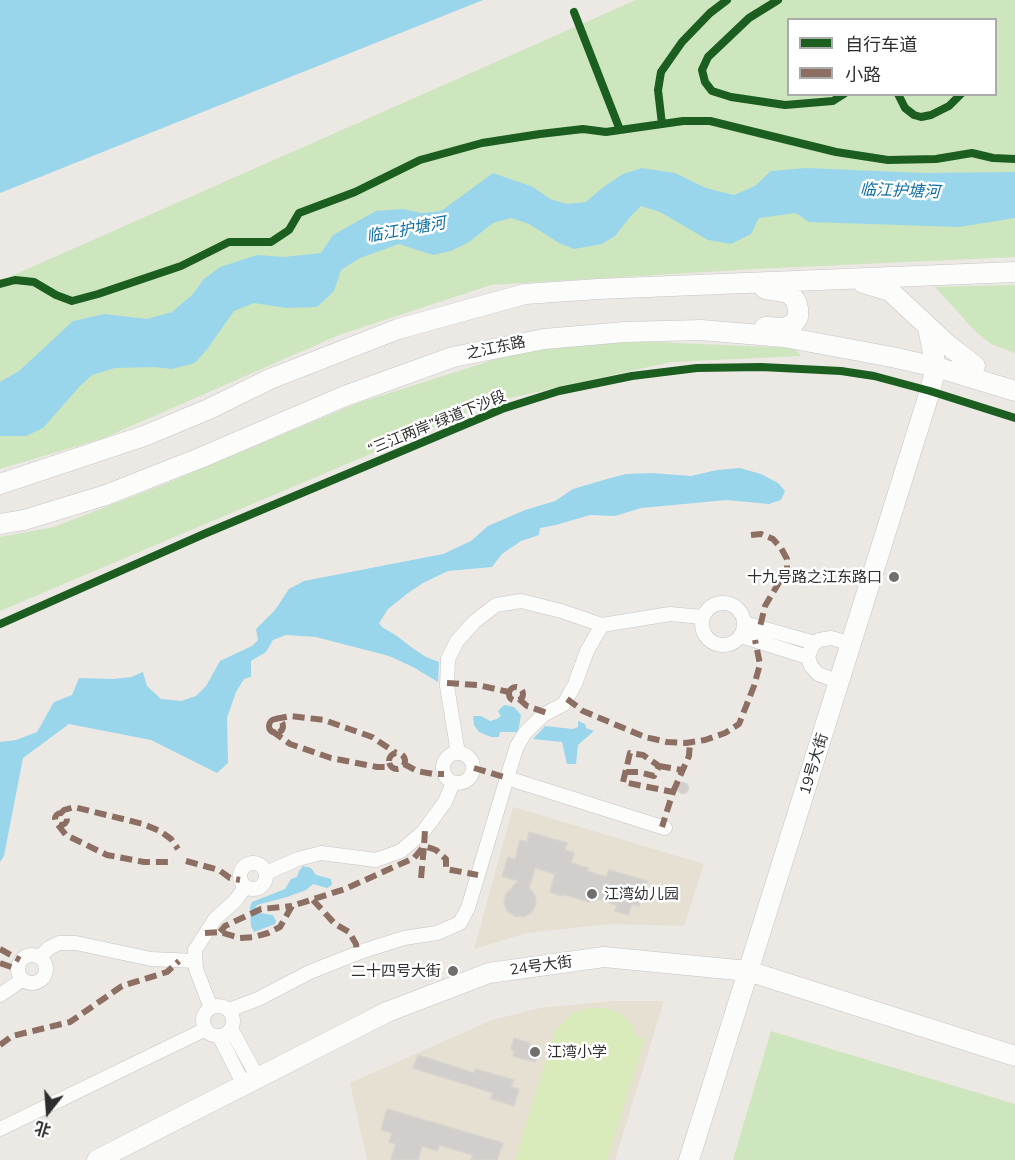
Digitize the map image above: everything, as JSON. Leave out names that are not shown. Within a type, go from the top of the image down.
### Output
[{"type":"main road","points":[[0,484],[144,436],[209,409],[270,379],[398,329],[525,294],[1015,272]]},
{"type":"main road","points":[[844,279],[890,291],[928,328],[975,366]]},
{"type":"main road","points":[[678,331],[689,324],[716,323],[785,328],[794,323],[798,317],[796,301],[789,293],[737,283]]},
{"type":"main road","points":[[928,328],[936,368],[975,366],[1015,379]]},
{"type":"main road","name":"之江东路","points":[[0,524],[24,520],[106,495],[345,396],[453,357],[544,339],[626,332],[701,330],[784,337],[892,357],[1015,391]]},
{"type":"main road","name":"19号大街","points":[[689,1160],[852,644],[936,368]]},
{"type":"main road","name":"24号大街","points":[[97,1160],[387,1012],[489,973],[604,957],[748,971],[1015,1056]]},
{"type":"street","points":[[458,753],[447,686],[448,659],[457,641],[474,622],[496,605],[521,601],[561,611],[602,626],[670,614],[702,617]]},
{"type":"street","points":[[726,603],[739,610],[743,629],[736,641],[724,645],[711,642],[702,631],[702,617],[711,606],[726,603]]},
{"type":"street","points":[[229,1010],[258,999],[310,972],[363,951],[404,938],[437,933],[460,923],[468,908],[517,746],[525,733],[543,715],[564,704],[575,684],[587,651],[602,626]]},
{"type":"street","points":[[743,629],[815,643]]},
{"type":"street","points":[[743,629],[808,657]]},
{"type":"street","points":[[840,682],[818,674],[810,666],[808,657],[812,646],[819,640],[831,638],[852,644]]},
{"type":"street","points":[[458,753],[471,759],[474,768],[467,781],[453,783],[445,776],[443,766],[448,757],[458,753]]},
{"type":"street","points":[[507,778],[665,828]]},
{"type":"street","points":[[266,873],[298,859],[321,853],[376,860],[401,851],[423,832],[445,802],[453,783]]},
{"type":"street","points":[[258,863],[266,873],[265,882],[254,889],[245,887],[239,876],[240,872],[245,865],[258,863]]},
{"type":"street","points":[[211,1008],[196,969],[195,950],[215,919],[236,900],[245,887]]},
{"type":"street","points":[[40,957],[49,948],[59,943],[76,943],[151,959],[195,961]]},
{"type":"street","points":[[31,954],[40,957],[45,964],[43,978],[31,983],[22,980],[17,971],[20,960],[31,954]]},
{"type":"street","points":[[0,995],[22,980]]},
{"type":"street","points":[[220,1006],[229,1010],[233,1019],[231,1029],[251,1082],[219,1036],[209,1033],[206,1029],[203,1020],[211,1008],[220,1006]]},
{"type":"street","points":[[0,1129],[206,1029]]},
{"type":"street","points":[[219,1036],[231,1029]]},
{"type":"shaded area","name":"江湾幼儿园","points":[[513,807],[704,864],[684,926],[610,924],[527,933],[474,949]]},
{"type":"shaded area","name":"江湾小学","points":[[613,1001],[664,1001],[615,1160],[367,1160],[350,1083],[492,1020],[540,1008]]},
{"type":"green space","points":[[636,0],[1015,0],[1015,257],[755,269],[491,285],[339,335],[104,438],[0,469],[0,281]]},
{"type":"green space","points":[[1015,285],[1015,353],[991,344],[976,332],[935,287]]},
{"type":"green space","points":[[606,340],[794,348],[801,356],[671,362],[493,402],[0,611],[0,537],[54,527],[165,484],[358,403],[509,355]]},
{"type":"green space","points":[[588,1008],[607,1008],[623,1015],[633,1026],[635,1036],[645,1039],[607,1160],[515,1160],[555,1031],[571,1014]]},
{"type":"green space","points":[[771,1031],[1015,1104],[1015,1160],[733,1160]]},
{"type":"water","points":[[0,0],[483,0],[0,193]]},
{"type":"water","name":"临江护塘河","points":[[642,168],[675,173],[706,188],[734,195],[755,186],[771,171],[806,168],[924,173],[1015,172],[1015,218],[959,227],[809,222],[796,213],[759,218],[751,234],[731,244],[708,240],[660,212],[641,206],[615,236],[602,244],[574,249],[559,243],[529,224],[511,218],[493,223],[469,242],[451,251],[433,255],[399,244],[360,258],[341,270],[334,291],[317,307],[286,308],[254,303],[234,311],[195,363],[172,369],[115,368],[92,375],[43,428],[26,436],[0,436],[0,382],[19,371],[73,321],[104,314],[147,319],[172,312],[192,295],[204,279],[220,267],[257,255],[284,257],[321,253],[333,235],[376,211],[403,209],[421,213],[441,211],[493,173],[533,187],[550,199],[567,204],[586,202],[623,174]]},
{"type":"water","points":[[740,468],[761,474],[778,483],[785,491],[781,500],[769,504],[727,500],[641,508],[615,516],[590,515],[540,528],[539,535],[521,541],[502,554],[492,567],[448,571],[408,593],[388,609],[379,623],[426,657],[439,662],[438,682],[389,656],[316,637],[286,635],[273,640],[266,652],[251,661],[251,677],[244,679],[236,692],[227,718],[228,763],[217,773],[151,740],[69,724],[23,758],[4,856],[0,862],[0,742],[16,740],[37,732],[54,702],[72,695],[79,678],[114,679],[131,677],[143,672],[147,686],[161,699],[181,701],[196,696],[206,686],[220,661],[252,646],[258,640],[256,629],[275,610],[289,589],[304,581],[443,554],[471,541],[488,526],[525,510],[555,501],[573,489],[626,474],[691,476]]},
{"type":"water","points":[[504,705],[514,707],[521,715],[518,732],[500,732],[499,737],[491,737],[479,732],[474,725],[473,716],[481,716],[490,721],[497,719],[501,716],[498,711]]},
{"type":"water","points":[[578,721],[594,731],[578,745],[576,764],[567,764],[562,742],[533,739],[545,726],[573,729],[578,727]]},
{"type":"water","points":[[303,866],[311,868],[316,875],[331,879],[332,885],[327,888],[313,884],[306,890],[257,905],[256,908],[260,913],[273,915],[276,921],[275,924],[254,932],[251,926],[252,902],[285,889],[291,879],[297,877]]},
{"type":"building","points":[[683,782],[689,788],[683,794],[677,788]]},
{"type":"building","points":[[529,832],[567,843],[565,850],[574,853],[571,863],[588,868],[587,871],[606,877],[609,870],[647,881],[639,906],[632,904],[628,915],[615,911],[617,905],[591,897],[589,902],[550,892],[555,874],[535,868],[529,888],[535,895],[536,904],[532,912],[524,917],[515,916],[507,911],[504,903],[506,894],[518,881],[502,876],[508,857],[515,860],[520,840],[527,842]]},
{"type":"building","points":[[514,1038],[530,1043],[529,1048],[538,1051],[535,1062],[513,1056],[515,1051],[511,1050]]},
{"type":"building","points":[[418,1055],[474,1073],[475,1069],[514,1080],[511,1087],[519,1089],[514,1106],[491,1099],[493,1093],[413,1068]]},
{"type":"building","points":[[387,1109],[503,1143],[497,1160],[471,1160],[473,1155],[440,1145],[437,1151],[422,1146],[418,1160],[391,1160],[396,1144],[389,1142],[392,1133],[381,1130]]},
{"type":"marked path","points":[[751,535],[761,534],[773,539],[787,559],[787,569],[765,606],[760,627]]},
{"type":"marked path","points":[[567,699],[583,711],[645,737],[686,743],[705,740],[725,733],[739,724],[760,664],[755,640]]},
{"type":"marked path","points":[[447,683],[478,685],[509,692]]},
{"type":"marked path","points":[[516,687],[521,689],[523,694],[521,699],[516,701],[511,699],[509,694],[511,689],[516,687]]},
{"type":"marked path","points":[[519,699],[527,706],[547,713]]},
{"type":"marked path","points":[[275,719],[291,716],[324,720],[372,737],[396,753]]},
{"type":"marked path","points":[[276,719],[281,721],[283,726],[281,731],[276,733],[271,731],[269,726],[271,721],[276,719]]},
{"type":"marked path","points":[[272,731],[290,744],[331,758],[377,767],[391,767]]},
{"type":"marked path","points":[[673,792],[689,756],[690,742]]},
{"type":"marked path","points":[[397,753],[403,755],[405,761],[403,767],[397,769],[391,767],[389,761],[391,755],[397,753]]},
{"type":"marked path","points":[[626,772],[639,772],[654,776],[659,766],[643,755],[630,753],[623,782],[673,792],[662,827]]},
{"type":"marked path","points":[[404,764],[417,771],[444,774]]},
{"type":"marked path","points":[[659,766],[682,770]]},
{"type":"marked path","points":[[474,768],[507,778]]},
{"type":"marked path","points":[[61,813],[74,807],[143,824],[160,831],[171,839],[178,849]]},
{"type":"marked path","points":[[63,813],[66,814],[67,819],[66,824],[59,825],[56,824],[55,817],[56,814],[63,813]]},
{"type":"marked path","points":[[58,825],[66,835],[107,855],[144,862],[174,862]]},
{"type":"marked path","points":[[205,933],[220,932],[240,938],[268,933],[280,927],[292,906],[345,889],[414,858],[424,846],[425,830]]},
{"type":"marked path","points":[[421,878],[424,846],[436,850],[446,859],[446,869],[478,875]]},
{"type":"marked path","points":[[186,861],[219,870],[230,878],[240,880]]},
{"type":"marked path","points":[[313,900],[335,924],[349,932],[356,944],[357,953]]},
{"type":"marked path","points":[[220,932],[225,926],[261,909],[292,906]]},
{"type":"marked path","points":[[0,949],[20,960]]},
{"type":"marked path","points":[[0,1045],[12,1036],[70,1022],[122,986],[167,972],[179,961]]},
{"type":"marked path","points":[[0,963],[17,969]]},
{"type":"cycle path","points":[[662,124],[658,90],[661,72],[682,42],[710,13],[727,0]]},
{"type":"cycle path","points":[[778,0],[749,18],[708,57],[702,70],[705,82],[712,91],[731,97],[785,105],[833,101],[841,96]]},
{"type":"cycle path","points":[[574,12],[620,130]]},
{"type":"cycle path","points":[[899,96],[905,108],[921,117],[949,106],[959,96]]},
{"type":"cycle path","points":[[0,284],[15,280],[34,282],[72,301],[98,294],[181,266],[229,242],[271,242],[289,230],[299,213],[355,192],[420,160],[482,143],[540,134],[583,129],[606,132],[683,121],[710,121],[836,152],[888,160],[936,159],[972,153],[993,158],[1015,159]]},
{"type":"cycle path","name":"“三江两岸”绿道下沙段","points":[[0,624],[204,534],[502,409],[559,391],[632,376],[697,368],[761,367],[841,371],[874,376],[930,391],[1015,418]]},
{"type":"place","name":"十九号路之江东路口","points":[[894,577]]},
{"type":"place","name":"江湾幼儿园","points":[[592,894]]},
{"type":"place","name":"二十四号大街","points":[[453,971]]},
{"type":"place","name":"江湾小学","points":[[535,1052]]}]
